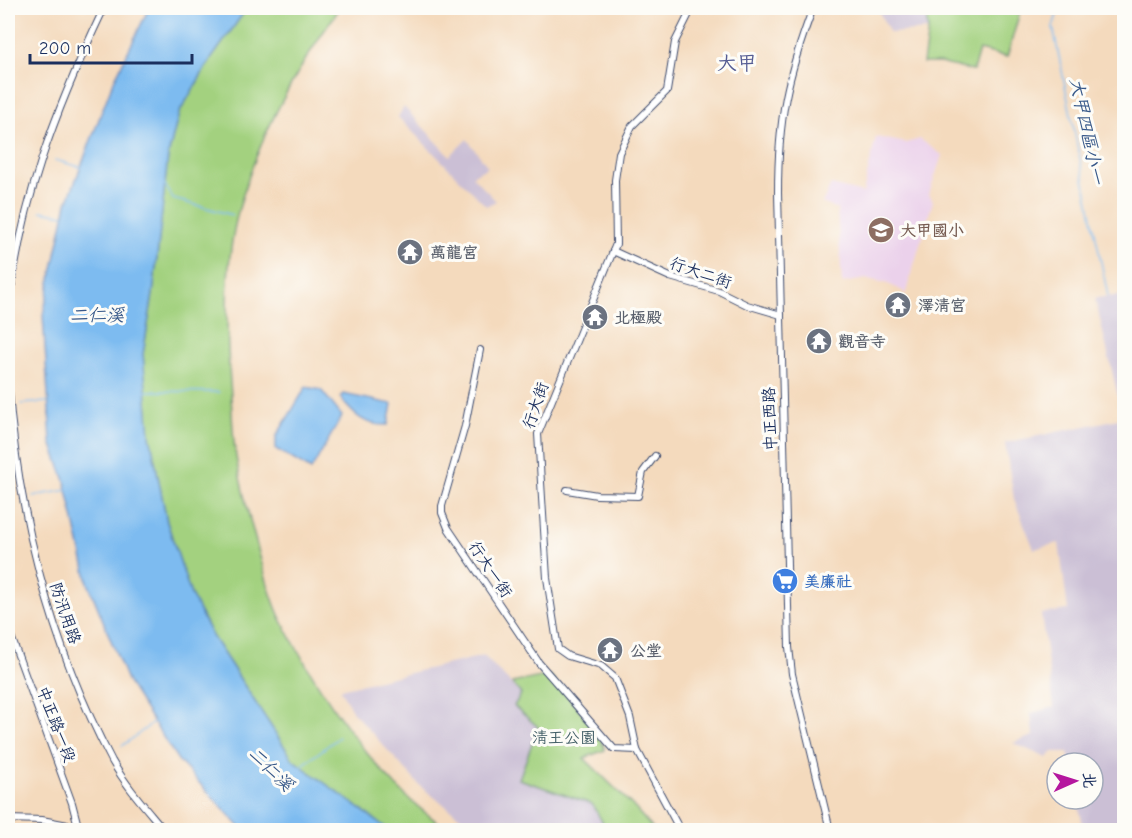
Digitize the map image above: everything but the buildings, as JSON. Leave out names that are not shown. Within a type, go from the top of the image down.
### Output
[{"type":"street","points":[[8,321],[11,284],[24,213],[34,175],[76,66],[104,8]]},
{"type":"street","name":"行大街","points":[[680,831],[637,750],[630,717],[615,678],[601,666],[568,656],[558,649],[547,578],[537,434],[613,251],[617,236],[615,180],[619,153],[632,126],[667,91],[675,42],[692,8]]},
{"type":"street","name":"中正西路","points":[[813,8],[791,70],[779,127],[781,315],[789,646],[792,674],[830,831]]},
{"type":"street","name":"行大二街","points":[[613,251],[670,277],[718,291],[763,311],[781,315]]},
{"type":"street","name":"行大一街","points":[[480,350],[465,426],[442,506],[443,518],[459,546],[555,683],[614,749],[637,750]]},
{"type":"street","name":"防汛用路","points":[[8,380],[24,505],[41,581],[75,679],[113,761],[128,785],[164,831]]},
{"type":"street","points":[[567,490],[597,495],[638,496],[644,472],[656,456]]},
{"type":"street","name":"中正路一段","points":[[8,628],[65,783],[78,829]]},
{"type":"street","points":[[8,819],[42,820],[78,829]]},
{"type":"shaded area","points":[[877,8],[925,8],[928,30],[890,33]]},
{"type":"shaded area","points":[[404,107],[450,156],[467,139],[488,167],[472,176],[496,201],[486,206],[398,117]]},
{"type":"shaded area","name":"大甲國小","points":[[876,137],[906,143],[920,139],[942,155],[929,194],[933,201],[905,295],[903,291],[886,283],[867,279],[842,283],[837,209],[822,203],[831,185],[863,193]]},
{"type":"shaded area","points":[[1124,295],[1124,830],[1084,830],[1080,811],[1105,811],[1105,751],[1045,751],[1045,757],[1013,743],[1033,736],[1031,713],[1054,707],[1041,614],[1068,610],[1059,543],[1034,549],[1014,499],[1005,443],[1123,418],[1095,298]]},
{"type":"shaded area","points":[[484,656],[521,694],[514,706],[538,726],[519,779],[593,804],[607,830],[477,830],[421,787],[353,712],[340,689]]},
{"type":"green space","points":[[247,8],[340,8],[293,80],[267,131],[246,185],[233,233],[228,275],[228,340],[234,442],[246,502],[274,603],[293,642],[321,689],[352,734],[387,776],[415,804],[448,830],[389,830],[293,760],[212,636],[191,595],[167,522],[150,436],[143,354],[153,294],[168,156],[179,113],[209,62]]},
{"type":"green space","points":[[925,8],[1021,8],[1007,57],[979,50],[973,71],[940,63],[923,63],[928,30]]},
{"type":"green space","name":"清王公園","points":[[550,675],[599,733],[605,750],[584,758],[654,830],[607,830],[592,804],[519,779],[538,727],[514,706],[521,694],[512,683]]},
{"type":"water","name":"二仁溪","points":[[149,8],[247,8],[209,62],[179,113],[168,156],[153,294],[143,354],[150,436],[167,522],[191,595],[212,636],[293,760],[389,830],[243,830],[178,760],[128,683],[88,583],[65,481],[51,442],[43,315],[67,203],[112,85]]},
{"type":"water","points":[[306,387],[321,390],[342,416],[311,470],[276,449],[276,437]]},
{"type":"water","points":[[343,394],[392,404],[388,425],[373,424],[360,418],[340,397]]},
{"type":"waterway","name":"大甲四區小一","points":[[1059,8],[1053,27],[1108,296]]},
{"type":"waterway","points":[[55,160],[80,167]]},
{"type":"waterway","points":[[164,183],[173,199],[233,215]]},
{"type":"waterway","points":[[41,211],[64,215]]},
{"type":"waterway","points":[[146,391],[219,392]]},
{"type":"waterway","points":[[21,404],[47,402]]},
{"type":"waterway","points":[[33,496],[68,490]]},
{"type":"waterway","points":[[122,746],[153,723]]},
{"type":"waterway","points":[[300,767],[339,737]]},
{"type":"place","name":"大甲國小","points":[[881,230]]},
{"type":"place","name":"萬龍宮","points":[[410,252]]},
{"type":"place","name":"澤清宮","points":[[898,305]]},
{"type":"place","name":"北極殿","points":[[595,317]]},
{"type":"place","name":"觀音寺","points":[[819,341]]},
{"type":"place","name":"美廉社","points":[[785,581]]},
{"type":"place","name":"公堂","points":[[610,650]]},
{"type":"district","name":"大甲","points":[[737,63]]}]
